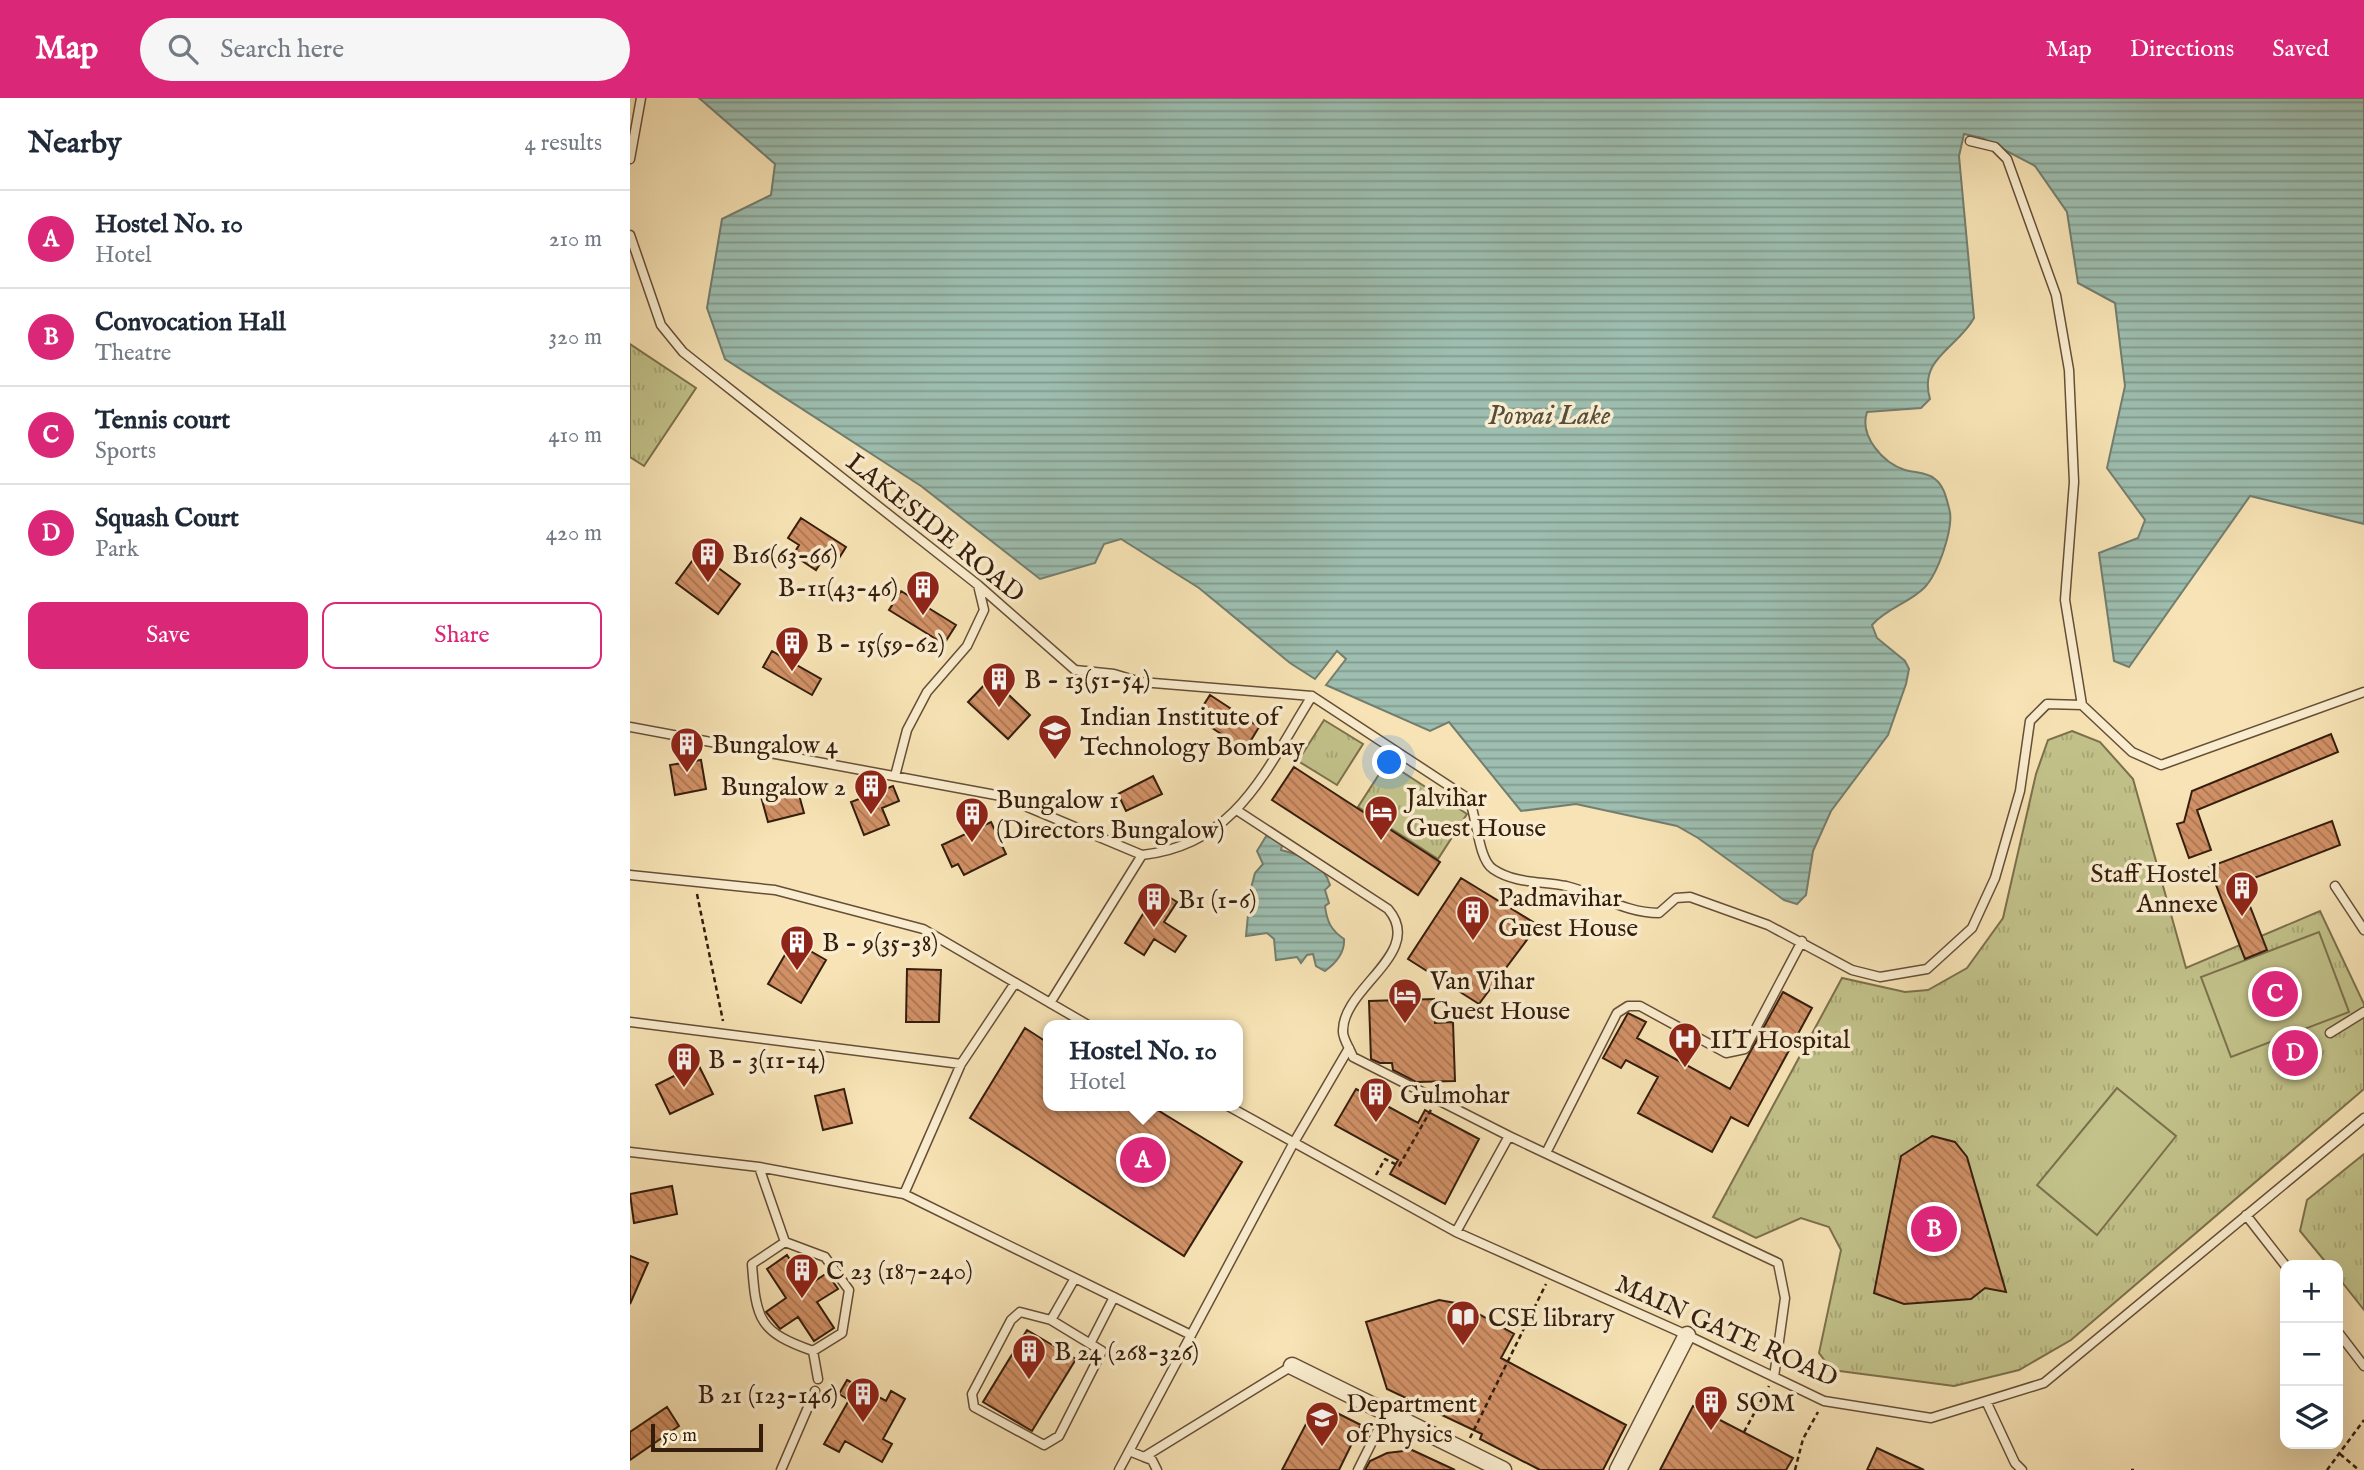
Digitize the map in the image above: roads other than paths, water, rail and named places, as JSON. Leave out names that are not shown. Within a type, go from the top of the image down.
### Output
[{"type":"street","points":[[1619,1470],[1687,1335]]},
{"type":"street","points":[[1292,1366],[1503,1470]]},
{"type":"lane","points":[[631,155],[641,98]]},
{"type":"lane","points":[[1970,141],[1995,147],[2007,159],[2056,295],[2069,370],[2074,482],[2065,600],[2082,705],[2132,752],[2161,765],[2364,692]]},
{"type":"lane","name":"LAKESIDE ROAD","points":[[630,235],[661,325],[683,352],[978,585],[1075,670],[1114,674],[1141,682],[1312,696],[1469,799],[1476,817],[1481,851],[1492,869],[1531,883],[1565,886],[1638,913],[1659,913],[1676,898],[1690,897],[1768,925],[1852,970],[1880,977],[1927,969],[1972,928],[1995,878],[2020,791],[2030,721],[2047,704],[2082,705]]},
{"type":"lane","points":[[895,776],[912,720],[927,692],[967,646],[984,610],[978,585]]},
{"type":"lane","points":[[630,727],[1001,796],[1142,855],[1172,852],[1204,836],[1238,811],[1312,696]]},
{"type":"lane","points":[[1238,811],[1388,909],[1397,920],[1399,931],[1394,948],[1347,1012],[1342,1032],[1353,1056],[1509,1136],[1778,1263],[1785,1298],[1774,1377]]},
{"type":"lane","points":[[1050,1003],[1142,855]]},
{"type":"lane","points":[[630,875],[775,890],[922,929],[1079,1020]]},
{"type":"lane","points":[[2335,887],[2364,930]]},
{"type":"lane","points":[[1546,1153],[1617,1013],[1628,1006],[1640,1006],[1726,1053],[1735,1053],[1745,1049],[1802,941]]},
{"type":"lane","points":[[904,1194],[961,1064],[1015,983]]},
{"type":"lane","points":[[2330,1033],[2364,1012]]},
{"type":"lane","points":[[630,1022],[961,1064]]},
{"type":"lane","points":[[1119,1470],[1293,1144],[1349,1048]]},
{"type":"lane","name":"MAIN GATE ROAD","points":[[1236,1111],[1456,1232],[1687,1335],[1824,1401],[1931,1418],[2044,1383],[2364,1118]]},
{"type":"lane","points":[[1456,1232],[1509,1136]]},
{"type":"lane","points":[[630,1152],[758,1167],[904,1194],[1191,1335]]},
{"type":"lane","points":[[758,1167],[785,1242],[825,1257],[849,1290],[842,1332],[813,1351]]},
{"type":"lane","points":[[2246,1215],[2281,1260]]},
{"type":"lane","points":[[785,1242],[752,1264],[755,1309],[778,1338],[813,1351]]},
{"type":"lane","points":[[1051,1320],[1075,1278]]},
{"type":"lane","points":[[1091,1342],[1114,1297]]},
{"type":"lane","points":[[1020,1312],[1051,1320],[1091,1342],[1102,1351],[1098,1363],[1059,1436],[1044,1445],[974,1407],[972,1394],[1011,1320],[1020,1312]]},
{"type":"lane","points":[[2343,1339],[2364,1366]]},
{"type":"lane","points":[[813,1351],[818,1380]]},
{"type":"lane","points":[[1144,1457],[1292,1366]]},
{"type":"lane","points":[[781,1470],[815,1391]]},
{"type":"lane","points":[[1986,1401],[2015,1463],[2022,1470]]},
{"type":"lane","points":[[1358,1470],[1387,1412]]},
{"type":"lane","points":[[1129,1451],[1152,1460],[1157,1470]]},
{"type":"water","name":"Powai Lake","points":[[699,98],[2364,98],[2364,524],[2250,496],[2129,667],[2114,661],[2099,553],[2138,538],[2145,520],[2107,468],[2125,386],[2115,303],[2078,283],[2067,212],[2035,166],[1982,138],[1964,134],[1959,156],[1974,318],[1934,363],[1928,385],[1930,399],[1921,408],[1867,412],[1865,421],[1870,439],[1881,455],[1905,470],[1928,475],[1941,485],[1949,508],[1950,526],[1935,572],[1924,588],[1872,625],[1877,638],[1905,661],[1909,669],[1906,684],[1888,735],[1831,811],[1813,851],[1806,895],[1797,904],[1784,900],[1677,826],[1576,804],[1521,811],[1449,722],[1430,731],[1326,685],[1346,659],[1337,651],[1315,679],[1290,663],[1199,588],[1121,539],[1104,544],[1095,563],[1040,579],[921,486],[725,359],[707,308],[722,219],[771,195],[775,164]]},
{"type":"water","points":[[1268,833],[1283,842],[1281,850],[1311,861],[1327,877],[1330,885],[1325,890],[1329,903],[1325,906],[1327,917],[1333,929],[1344,939],[1344,944],[1339,957],[1325,971],[1316,966],[1313,954],[1307,955],[1301,963],[1297,957],[1276,960],[1274,939],[1267,933],[1246,936],[1250,894],[1255,891],[1251,888],[1255,873],[1263,864],[1257,851]]},
{"type":"place","name":"B16(63-66)","points":[[708,584]]},
{"type":"place","name":"B-11(43-46)","points":[[923,617]]},
{"type":"place","name":"B - 15(59-62)","points":[[792,673]]},
{"type":"place","name":"B - 13(51-54)","points":[[999,709]]},
{"type":"place","name":"Indian Institute of Technology Bombay","points":[[1055,761]]},
{"type":"place","name":"Bungalow 4","points":[[687,774]]},
{"type":"place","name":"Bungalow 2","points":[[871,816]]},
{"type":"place","name":"Jalvihar Guest House","points":[[1381,842]]},
{"type":"place","name":"Bungalow 1 (Directors Bungalow)","points":[[972,844]]},
{"type":"place","name":"Staff Hostel Annexe","points":[[2242,918]]},
{"type":"place","name":"B1 (1-6)","points":[[1154,929]]},
{"type":"place","name":"Padmavihar Guest House","points":[[1473,942]]},
{"type":"place","name":"B - 9(35-38)","points":[[797,972]]},
{"type":"place","name":"Tennis court","points":[[2275,994]]},
{"type":"place","name":"Van Vihar Guest House","points":[[1405,1025]]},
{"type":"place","name":"Squash Court","points":[[2295,1053]]},
{"type":"place","name":"IIT Hospital","points":[[1685,1069]]},
{"type":"place","name":"B - 3(11-14)","points":[[684,1089]]},
{"type":"place","name":"Gulmohar","points":[[1376,1124]]},
{"type":"place","name":"Hostel No. 10","points":[[1143,1160]]},
{"type":"place","name":"Convocation Hall","points":[[1934,1229]]},
{"type":"place","name":"C 23 (187-240)","points":[[802,1300]]},
{"type":"place","name":"CSE library","points":[[1463,1347]]},
{"type":"place","name":"B 24 (268-326)","points":[[1029,1381]]},
{"type":"place","name":"B 21 (123-146)","points":[[863,1424]]},
{"type":"place","name":"SOM","points":[[1711,1432]]},
{"type":"place","name":"Department of Physics","points":[[1322,1448]]}]
